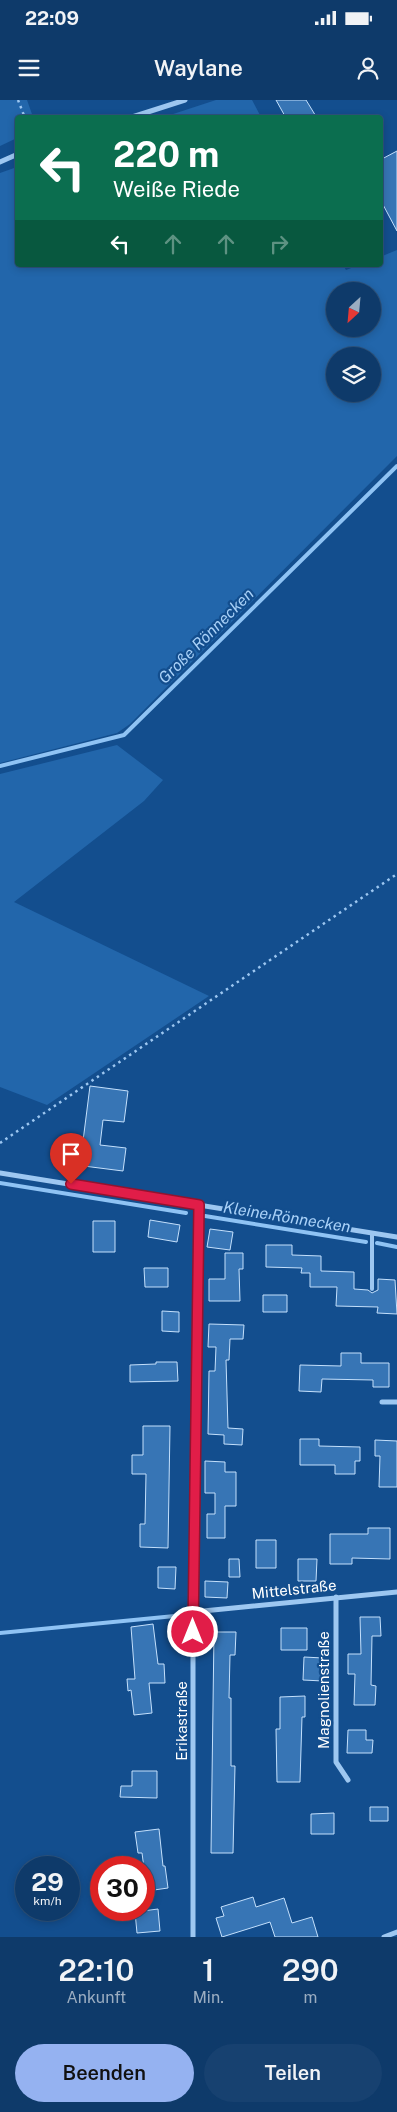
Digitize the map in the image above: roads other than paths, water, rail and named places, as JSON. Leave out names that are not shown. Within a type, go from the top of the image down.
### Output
[{"type":"street","points":[[138,115],[186,100]]},
{"type":"street","points":[[0,162],[15,155]]},
{"type":"street","points":[[0,1173],[397,1237]]},
{"type":"street","name":"Erikastraße","points":[[193,1937],[193,1612],[199,1205]]},
{"type":"street","points":[[382,1402],[397,1402]]},
{"type":"street","name":"Mittelstraße","points":[[193,1612],[397,1592]]},
{"type":"street","name":"Magnolienstraße","points":[[336,1597],[336,1762],[348,1780]]},
{"type":"street","points":[[384,1937],[397,1933]]},
{"type":"lane","points":[[372,1233],[372,1290]]},
{"type":"waterway","name":"Große Rönnecken","points":[[0,766],[124,735],[397,466]]},
{"type":"waterway","name":"Kleine Rönnecken","points":[[0,1183],[186,1213]]},
{"type":"waterway","name":"Kleine Rönnecken","points":[[205,1216],[366,1242]]},
{"type":"waterway","name":"Kleine Rönnecken","points":[[377,1243],[397,1247]]},
{"type":"waterway","points":[[0,1633],[185,1615]]}]
